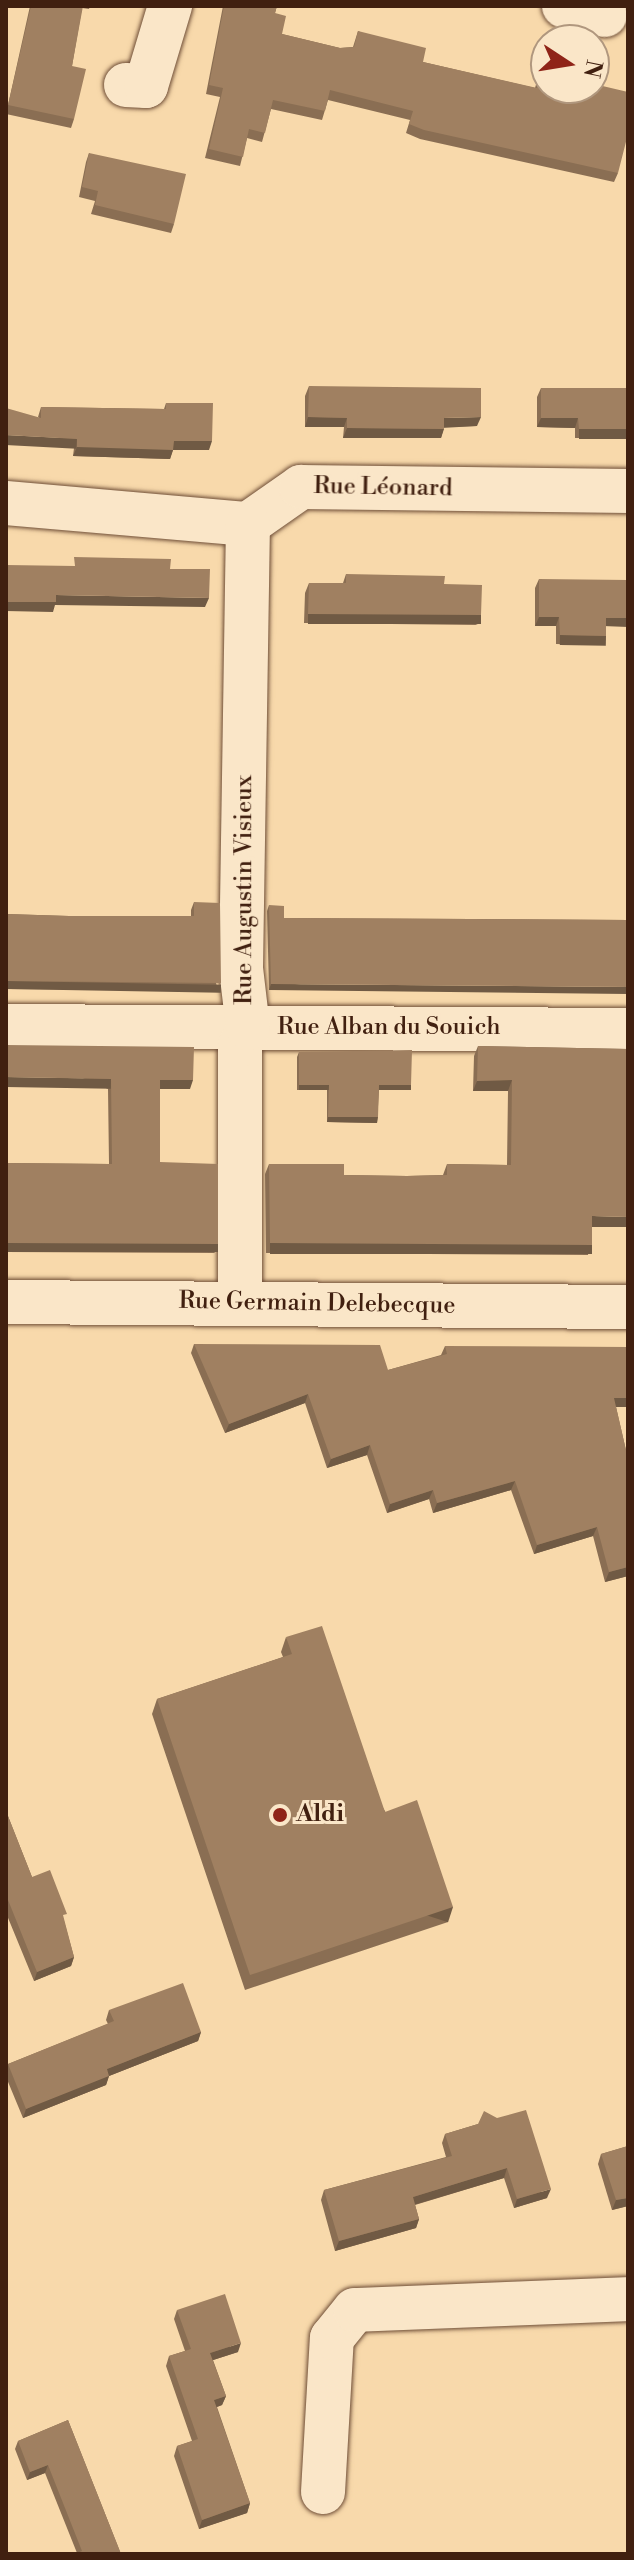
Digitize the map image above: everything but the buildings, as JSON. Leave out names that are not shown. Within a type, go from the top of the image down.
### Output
[{"type":"street","points":[[126,85],[146,86],[170,6]]},
{"type":"street","name":"Rue Léonard","points":[[248,524],[301,487],[628,491]]},
{"type":"street","points":[[6,503],[248,524]]},
{"type":"street","name":"Rue Augustin Visieux","points":[[240,1304],[240,1045],[248,1028],[241,968],[248,524]]},
{"type":"street","name":"Rue Alban du Souich","points":[[6,1026],[628,1030]]},
{"type":"street","name":"Rue Germain Delebecque","points":[[6,1302],[628,1307]]},
{"type":"street","points":[[323,2492],[332,2338],[355,2310],[628,2299]]},
{"type":"place","name":"Aldi","points":[[280,1815]]}]
